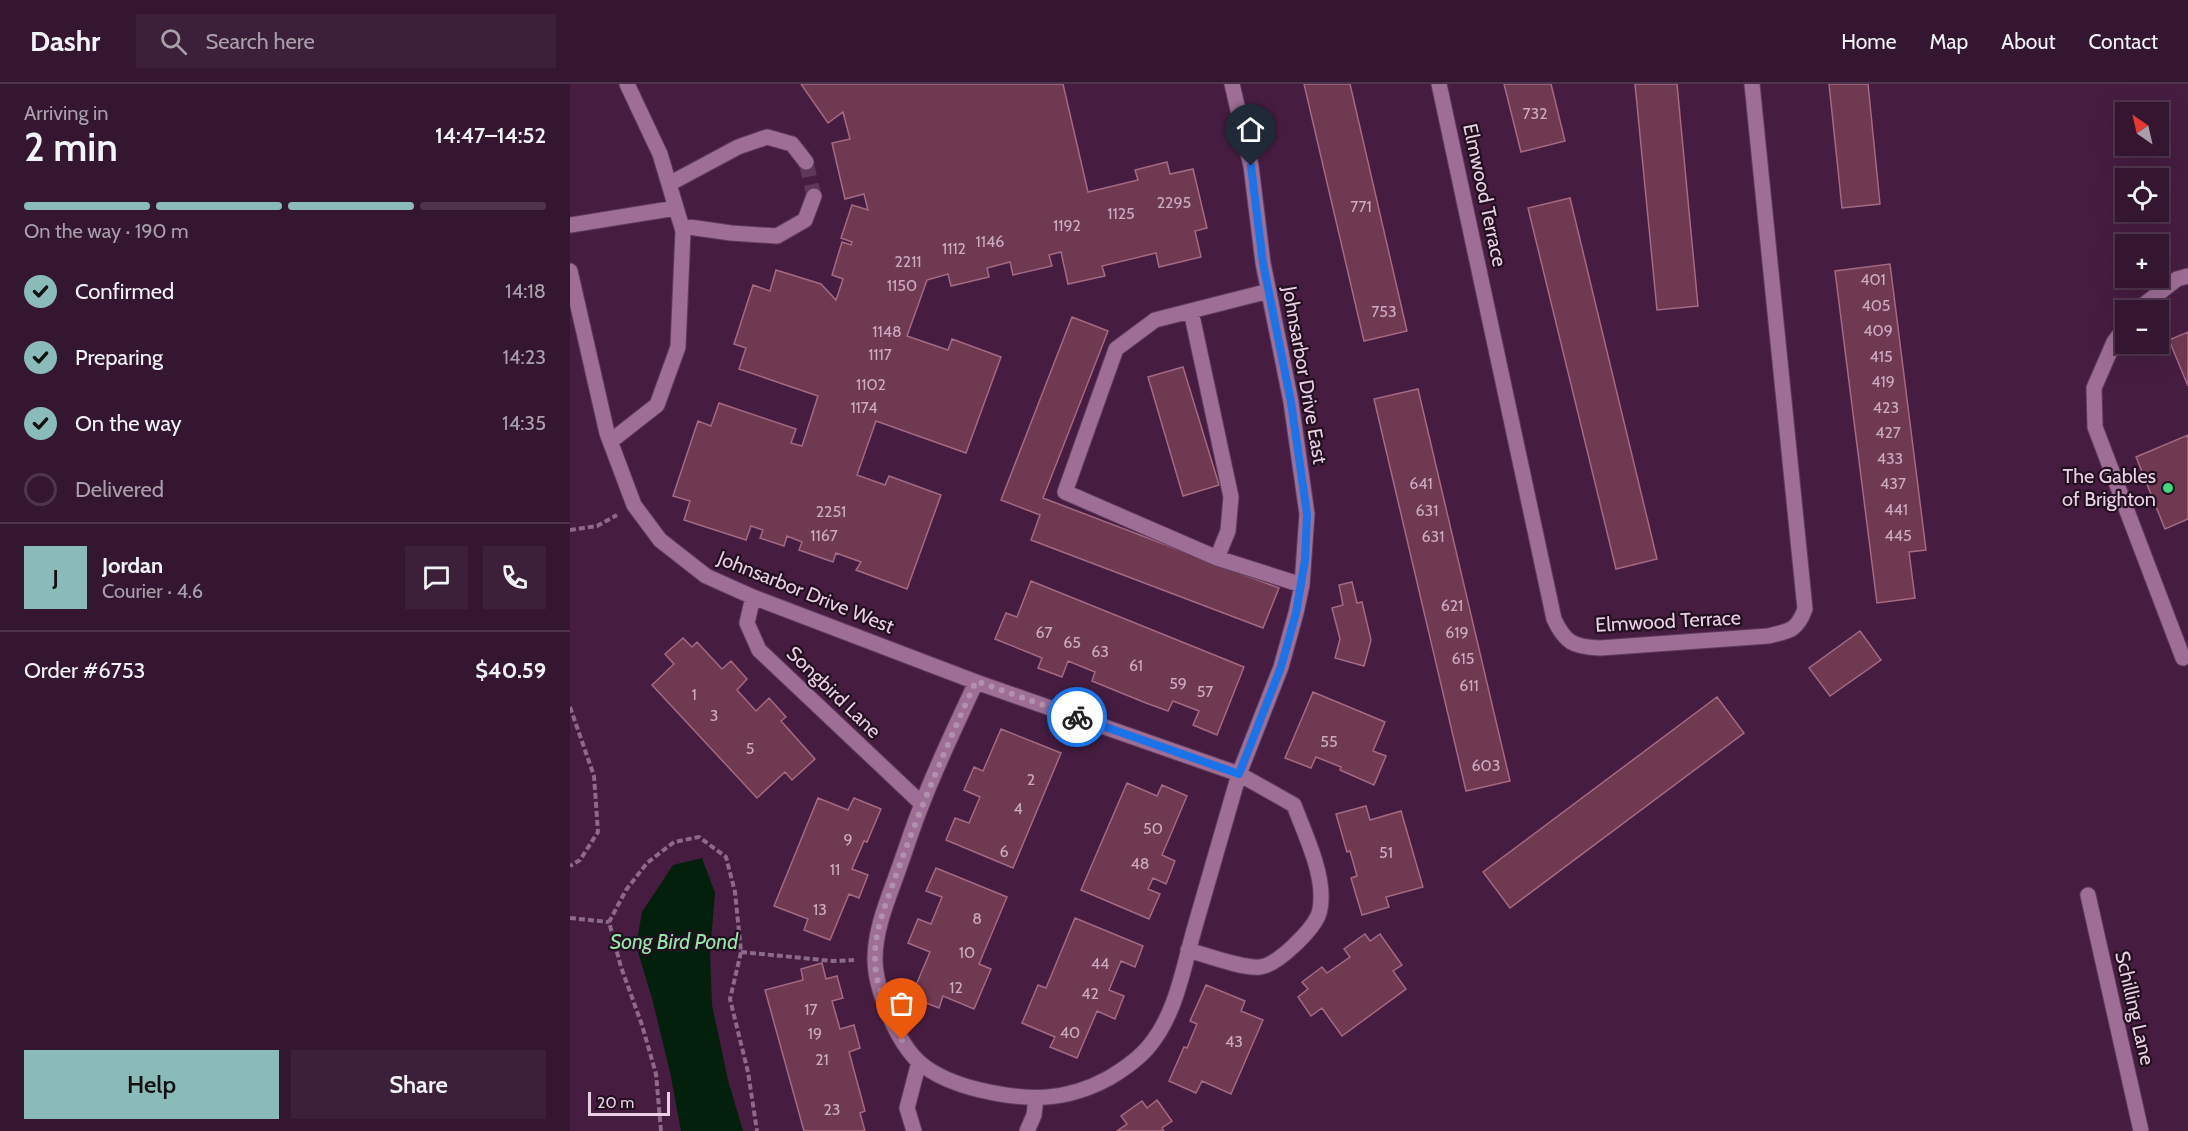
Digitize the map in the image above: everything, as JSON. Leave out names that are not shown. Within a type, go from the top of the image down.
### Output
[{"type":"street","points":[[611,441],[657,405],[678,347],[681,226],[660,154],[627,84]]},
{"type":"street","name":"Johnsarbor Drive East","points":[[1232,84],[1251,166],[1269,291],[1291,402],[1307,514],[1302,585],[1296,613],[1281,667],[1239,774]]},
{"type":"street","name":"Elmwood Terrace","points":[[1439,84],[1554,619],[1570,642],[1582,647],[1600,648],[1768,636],[1787,631],[1800,623],[1805,609],[1752,84]]},
{"type":"street","points":[[669,184],[738,147],[767,137],[792,144],[806,162]]},
{"type":"street","points":[[681,226],[777,236],[805,220],[814,196]]},
{"type":"street","points":[[570,225],[676,208]]},
{"type":"street","name":"Johnsarbor Drive West","points":[[570,271],[611,441],[634,505],[660,540],[706,576],[753,597],[976,681]]},
{"type":"street","points":[[2150,300],[2177,279],[2188,276]]},
{"type":"street","points":[[1269,291],[1155,320],[1116,350],[1065,492],[1217,558],[1302,585]]},
{"type":"street","points":[[1191,310],[1231,496],[1228,531],[1217,558]]},
{"type":"street","points":[[2115,341],[2094,388],[2094,427],[2183,658]]},
{"type":"street","name":"Songbird Lane","points":[[753,597],[747,623],[759,650],[922,804]]},
{"type":"street","points":[[1188,950],[1229,963],[1261,967],[1281,956],[1310,929],[1319,914],[1322,898],[1320,881],[1294,805],[1239,774],[976,681],[922,804],[885,906],[877,936],[875,959],[883,1000],[902,1040],[919,1062],[938,1075],[962,1085],[992,1093],[1036,1098],[1059,1096],[1083,1090],[1121,1071],[1149,1047],[1172,1006],[1188,950],[1239,774]]},
{"type":"street","name":"Schilling Lane","points":[[2088,895],[2141,1131]]},
{"type":"street","points":[[914,1131],[907,1108],[919,1062]]},
{"type":"street","points":[[1027,1131],[1034,1116],[1036,1098]]},
{"type":"path","points":[[570,530],[597,526],[634,505]]},
{"type":"path","points":[[570,708],[594,776],[598,832],[580,860],[570,866]]},
{"type":"path","points":[[661,1131],[656,1074],[642,1025],[621,967],[609,922],[626,890],[647,863],[674,842],[699,837],[726,857],[735,892],[741,952],[730,999],[748,1072],[757,1131]]},
{"type":"path","points":[[570,918],[609,922]]},
{"type":"path","points":[[741,952],[833,961],[875,959]]},
{"type":"water","name":"Song Bird Pond","points":[[702,858],[715,893],[710,953],[712,1005],[728,1080],[743,1131],[681,1131],[670,1072],[652,998],[636,946],[642,912],[673,865]]},
{"type":"building","points":[[801,84],[1063,84],[1088,192],[1138,180],[1135,170],[1167,162],[1170,174],[1193,169],[1207,228],[1195,231],[1201,257],[1159,267],[1156,253],[1102,266],[1105,276],[1068,284],[1061,252],[1049,255],[1052,266],[1013,275],[1010,262],[987,268],[989,277],[951,286],[948,274],[927,280],[907,336],[948,350],[952,339],[1001,357],[966,453],[876,421],[857,475],[885,485],[889,476],[941,495],[907,589],[856,570],[861,562],[836,553],[833,562],[799,550],[802,542],[787,536],[784,546],[760,538],[763,530],[751,526],[746,540],[684,520],[690,501],[673,496],[698,421],[711,426],[719,403],[796,429],[791,443],[802,446],[818,396],[739,369],[746,348],[734,344],[753,285],[770,291],[776,270],[821,284],[836,300],[843,279],[832,275],[842,242],[851,245],[852,242],[841,238],[852,205],[868,210],[864,194],[845,199],[832,143],[850,139],[843,112],[828,123]]},
{"type":"building","points":[[1304,84],[1350,84],[1407,331],[1364,341]]},
{"type":"building","points":[[1504,84],[1551,84],[1565,141],[1521,152]]},
{"type":"building","points":[[1635,84],[1677,84],[1698,306],[1657,310]]},
{"type":"building","points":[[1829,84],[1868,84],[1880,204],[1842,208]]},
{"type":"building","points":[[1570,198],[1657,559],[1616,569],[1528,208]]},
{"type":"building","points":[[1890,264],[1926,550],[1909,552],[1915,598],[1877,603],[1835,271]]},
{"type":"building","points":[[1072,317],[1108,331],[1043,498],[1279,588],[1263,628],[1031,540],[1040,515],[1001,500]]},
{"type":"building","points":[[2188,332],[2188,386],[2169,340]]},
{"type":"building","points":[[1183,367],[1219,485],[1183,496],[1148,377]]},
{"type":"building","points":[[1418,389],[1510,781],[1466,791],[1374,399]]},
{"type":"building","name":"The Gables of Brighton","points":[[2188,435],[2188,519],[2165,529],[2136,457]]},
{"type":"building","points":[[1031,581],[1244,667],[1217,735],[1193,725],[1199,711],[1173,701],[1168,711],[1146,703],[1092,681],[1095,672],[1068,661],[1062,677],[1038,668],[1042,658],[995,639],[1006,613],[1017,617]]},
{"type":"building","points":[[1352,582],[1357,603],[1362,602],[1371,640],[1364,666],[1335,658],[1340,639],[1332,608],[1343,605],[1339,585]]},
{"type":"building","points":[[1860,631],[1881,660],[1830,696],[1809,668]]},
{"type":"building","points":[[683,638],[692,647],[697,642],[722,669],[731,661],[747,679],[737,690],[756,711],[769,698],[786,717],[781,721],[815,759],[792,780],[785,772],[757,798],[652,685],[674,664],[665,654]]},
{"type":"building","points":[[1313,692],[1385,722],[1373,751],[1386,756],[1374,785],[1340,770],[1341,767],[1316,757],[1311,768],[1285,758]]},
{"type":"building","points":[[1717,697],[1744,733],[1510,908],[1483,872]]},
{"type":"building","points":[[1001,729],[1061,753],[1013,868],[946,840],[955,818],[969,823],[980,797],[964,790],[974,767],[983,771]]},
{"type":"building","points":[[1127,783],[1157,796],[1162,785],[1187,796],[1162,855],[1175,861],[1166,884],[1153,878],[1148,889],[1160,894],[1149,919],[1081,890]]},
{"type":"building","points":[[818,798],[848,810],[854,798],[881,809],[852,869],[868,875],[859,898],[849,894],[830,940],[804,930],[808,919],[774,906]]},
{"type":"building","points":[[1366,806],[1370,820],[1401,811],[1423,887],[1386,897],[1389,907],[1362,915],[1351,878],[1357,876],[1336,814]]},
{"type":"building","points":[[936,868],[1007,897],[979,964],[991,969],[974,1009],[943,996],[939,1008],[911,997],[930,952],[908,943],[918,919],[931,924],[942,897],[926,891]]},
{"type":"building","points":[[1075,918],[1143,946],[1135,967],[1121,961],[1109,990],[1124,996],[1115,1019],[1097,1011],[1077,1058],[1050,1047],[1055,1037],[1022,1023],[1038,985],[1046,988]]},
{"type":"building","points":[[1365,934],[1370,941],[1380,934],[1402,965],[1393,971],[1406,989],[1342,1036],[1322,1008],[1311,1016],[1298,997],[1308,989],[1302,982],[1322,967],[1327,973],[1350,957],[1344,949]]},
{"type":"building","points":[[822,963],[826,979],[837,976],[843,998],[832,1001],[840,1029],[854,1025],[860,1048],[849,1052],[865,1111],[860,1113],[865,1131],[804,1131],[765,990],[803,980],[801,969]]},
{"type":"building","points":[[1206,985],[1245,1001],[1241,1011],[1263,1020],[1231,1094],[1202,1081],[1196,1093],[1169,1081],[1197,1024],[1190,1021]]},
{"type":"building","points":[[1157,1100],[1172,1121],[1162,1128],[1164,1131],[1117,1131],[1127,1124],[1121,1116],[1142,1101],[1147,1108]]},
{"type":"tunnel","points":[[806,162],[814,196]]},
{"type":"way so far","points":[[902,1040],[883,1000],[878,980],[875,959],[877,936],[885,906],[922,804],[976,681],[1077,717]]},
{"type":"place","name":"The Gables of Brighton","points":[[2168,488]]},
{"type":"route","points":[[1077,717],[1239,774],[1281,667],[1302,585],[1307,514],[1291,402],[1263,263],[1251,166]]}]
